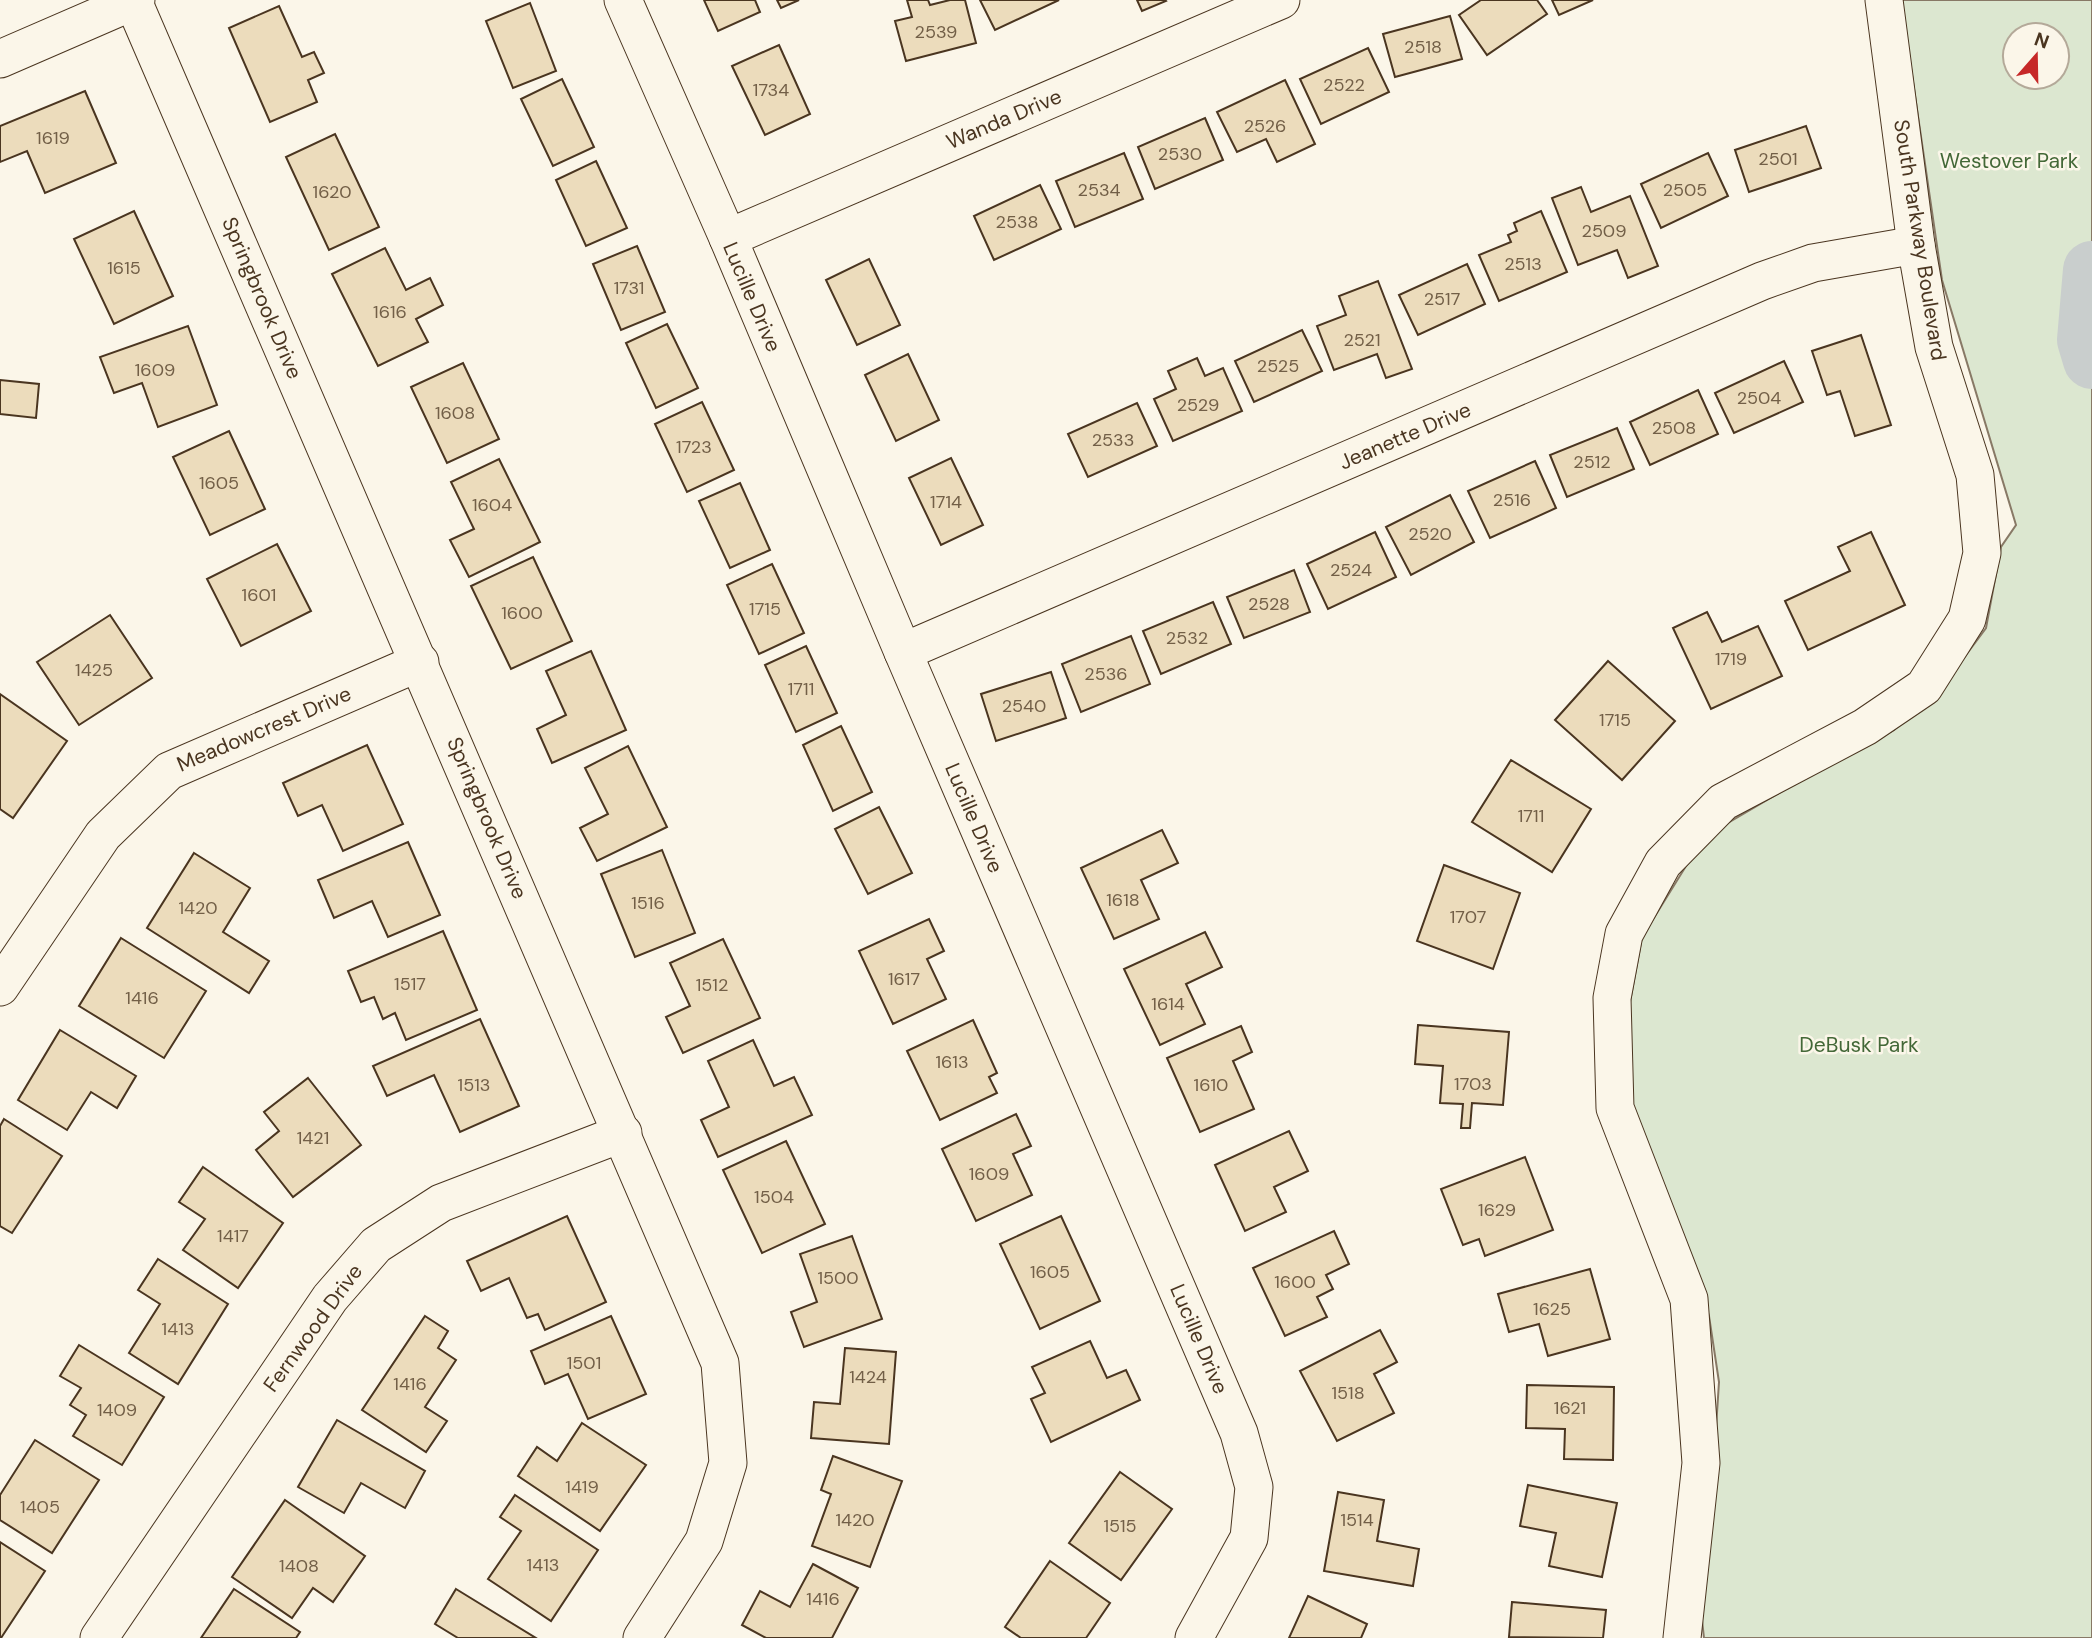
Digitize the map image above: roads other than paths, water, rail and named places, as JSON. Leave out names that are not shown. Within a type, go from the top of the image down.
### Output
[{"type":"street","name":"Lucille Drive","points":[[622,0],[728,238],[1239,1433],[1254,1487],[1249,1538],[1194,1638]]},
{"type":"street","name":"Wanda Drive","points":[[728,238],[1281,0]]},
{"type":"street","name":"South Parkway Boulevard","points":[[1682,1638],[1701,1462],[1689,1299],[1615,1108],[1612,998],[1624,934],[1663,863],[1723,802],[1865,727],[1924,687],[1967,619],[1982,553],[1975,475],[1934,347],[1916,245],[1884,0]]},
{"type":"street","points":[[0,59],[135,1]]},
{"type":"street","name":"Springbrook Drive","points":[[135,1],[720,1363],[728,1463],[704,1541],[642,1638]]},
{"type":"street","name":"Jeanette Drive","points":[[903,652],[1762,281],[1813,263],[1916,245]]},
{"type":"street","name":"Meadowcrest Drive","points":[[0,987],[103,835],[169,771],[420,662]]},
{"type":"street","name":"Fernwood Drive","points":[[99,1638],[330,1298],[376,1245],[441,1203],[623,1133]]},
{"type":"waterway","points":[[2092,270],[2086,340],[2092,360]]},
{"type":"park label","name":"Westover Park","points":[[2009,161]]},
{"type":"park label","name":"DeBusk Park","points":[[1859,1045]]}]
